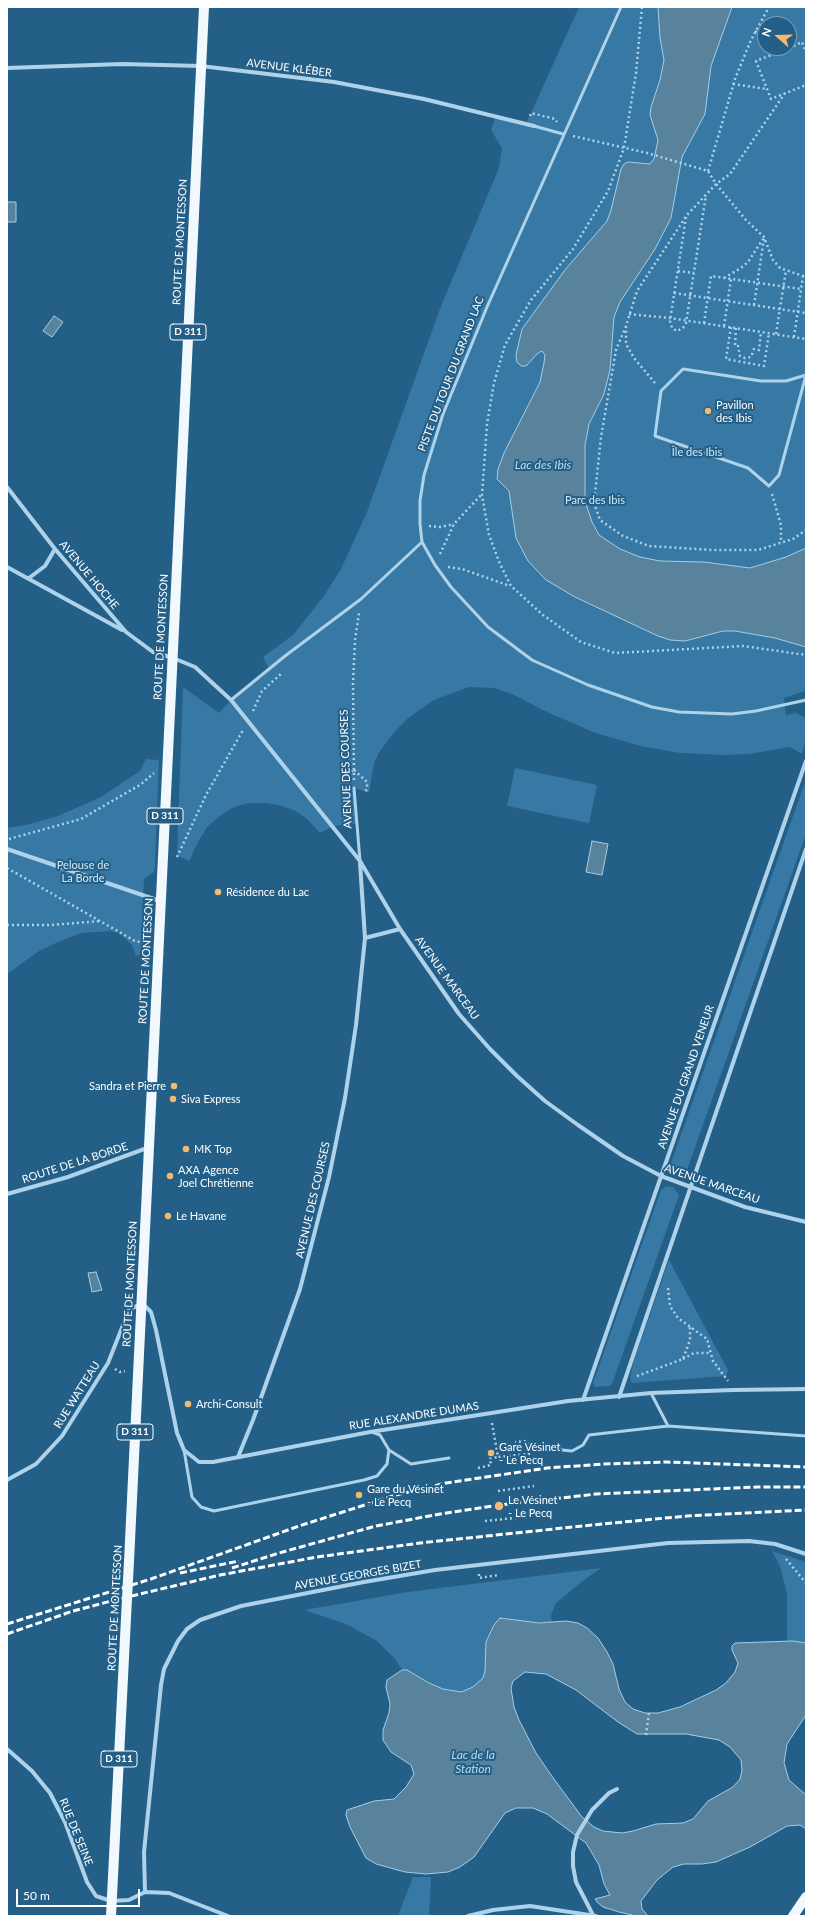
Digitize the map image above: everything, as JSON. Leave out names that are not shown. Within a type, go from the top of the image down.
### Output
[{"type":"main road","name":"ROUTE DE MONTESSON","points":[[111,1916],[204,7]]},
{"type":"main road","points":[[792,1916],[806,1897]]},
{"type":"street","name":"AVENUE KLÉBER","points":[[7,68],[122,64],[201,66],[334,82],[424,99],[534,126]]},
{"type":"street","name":"AVENUE HOCHE","points":[[7,486],[55,549],[126,632],[153,652],[173,658]]},
{"type":"street","points":[[29,578],[45,566],[55,549]]},
{"type":"street","points":[[7,567],[126,632]]},
{"type":"street","name":"AVENUE MARCEAU","points":[[173,658],[195,667],[230,700],[360,861],[400,929],[459,1014],[490,1049],[545,1101],[623,1156],[661,1176],[690,1188],[745,1206],[806,1222]]},
{"type":"street","name":"AVENUE DU GRAND VENEUR","points":[[583,1400],[806,761]]},
{"type":"street","points":[[7,849],[160,901]]},
{"type":"street","points":[[619,1397],[806,849]]},
{"type":"street","name":"AVENUE DES COURSES","points":[[238,1457],[253,1420],[297,1296],[316,1233],[329,1177],[345,1098],[356,1025],[365,938],[360,861]]},
{"type":"street","points":[[365,938],[400,929]]},
{"type":"street","name":"ROUTE DE LA BORDE","points":[[7,1194],[68,1177],[148,1148]]},
{"type":"street","points":[[142,1303],[151,1312],[177,1433],[184,1450]]},
{"type":"street","name":"RUE WATTEAU","points":[[7,1480],[36,1464],[62,1436],[108,1363],[129,1310],[142,1303]]},
{"type":"street","name":"RUE ALEXANDRE DUMAS","points":[[184,1450],[199,1462],[213,1462],[370,1432],[583,1400],[650,1393],[806,1389]]},
{"type":"street","name":"AVENUE GEORGES BIZET","points":[[145,1892],[144,1852],[161,1685],[164,1669],[178,1641],[187,1629],[200,1620],[241,1606],[371,1580],[435,1570],[661,1544],[749,1541],[775,1544],[806,1554]]},
{"type":"street","name":"RUE DE SEINE","points":[[7,1749],[32,1771],[50,1793],[65,1822],[87,1882],[96,1896],[111,1900]]},
{"type":"street","points":[[594,1916],[576,1882],[573,1866],[573,1852],[577,1835],[585,1820],[600,1802],[617,1789]]},
{"type":"street","points":[[111,1900],[128,1900],[145,1892],[169,1893],[228,1916]]},
{"type":"street","points":[[468,1916],[493,1910],[530,1906],[594,1916]]},
{"type":"lane","name":"PISTE DU TOUR DU GRAND LAC","points":[[621,7],[487,307],[443,414],[424,475],[420,502],[422,542],[435,565],[468,607],[506,641],[532,660],[558,673],[595,688],[652,706],[679,712],[732,714],[756,711],[806,700]]},
{"type":"lane","name":"AVENUE KLÉBER","points":[[534,126],[564,134]]},
{"type":"lane","points":[[683,369],[761,382],[786,381],[806,376],[779,475],[769,486],[748,468],[655,436],[661,391],[683,369]]},
{"type":"lane","points":[[230,700],[285,656],[361,599],[422,542]]},
{"type":"lane","name":"AVENUE DES COURSES","points":[[354,788],[360,861]]},
{"type":"lane","points":[[650,1393],[668,1426]]},
{"type":"lane","points":[[556,1446],[562,1450],[572,1451],[583,1445],[590,1435],[668,1426],[806,1436]]},
{"type":"lane","points":[[380,1435],[383,1430]]},
{"type":"lane","points":[[370,1432],[380,1435],[389,1450],[411,1464],[449,1458]]},
{"type":"lane","points":[[184,1450],[192,1497],[201,1506],[214,1512],[349,1484],[377,1476],[387,1464],[389,1450]]},
{"type":"path","points":[[510,586],[489,535],[482,495],[487,424],[494,383],[505,345],[531,300],[573,249],[608,191],[624,148],[636,73],[642,7]]},
{"type":"path","points":[[708,171],[733,84],[755,31],[769,7]]},
{"type":"path","points":[[797,44],[802,42],[806,52]]},
{"type":"path","points":[[768,56],[756,61],[771,99],[806,85]]},
{"type":"path","points":[[733,84],[767,89]]},
{"type":"path","points":[[785,93],[730,174],[716,184],[687,215],[637,290],[626,326],[616,350],[601,437],[594,503],[600,520],[623,536],[649,546],[713,550],[758,550],[793,539],[806,530]]},
{"type":"path","points":[[564,134],[647,153],[708,171],[716,184],[746,220],[764,237],[774,260],[780,268],[805,276],[801,289],[794,337]]},
{"type":"path","points":[[687,215],[670,318],[670,326],[677,331],[683,328],[686,320],[706,194]]},
{"type":"path","points":[[724,278],[748,262],[764,237]]},
{"type":"path","points":[[754,305],[764,237]]},
{"type":"path","points":[[776,334],[786,270]]},
{"type":"path","points":[[678,271],[694,273]]},
{"type":"path","points":[[704,323],[711,276],[801,289]]},
{"type":"path","points":[[724,326],[731,279]]},
{"type":"path","points":[[674,292],[806,313]]},
{"type":"path","points":[[629,314],[686,320],[806,339]]},
{"type":"path","points":[[626,326],[626,344],[634,358],[661,391]]},
{"type":"path","points":[[730,327],[726,359],[764,366],[769,333]]},
{"type":"path","points":[[736,328],[734,346],[738,346],[740,356],[745,358],[751,357],[754,349],[759,350],[761,332]]},
{"type":"path","points":[[769,486],[781,525],[781,543]]},
{"type":"path","points":[[482,495],[454,524],[435,565],[462,569],[510,586],[543,615],[581,642],[615,653],[743,646],[806,655]]},
{"type":"path","points":[[420,524],[440,527],[454,524]]},
{"type":"path","name":"AVENUE DES COURSES","points":[[354,788],[353,683],[355,640],[361,599]]},
{"type":"path","points":[[174,863],[206,795],[247,722],[262,691],[286,669],[285,656]]},
{"type":"path","points":[[7,840],[81,819],[140,785],[167,761]]},
{"type":"path","points":[[7,868],[135,941],[159,944]]},
{"type":"path","points":[[7,925],[51,925],[101,921]]},
{"type":"path","points":[[661,1274],[668,1288],[670,1306],[678,1318],[706,1340],[710,1353],[733,1390]]},
{"type":"path","points":[[683,1359],[690,1340],[690,1327]]},
{"type":"path","points":[[625,1380],[683,1359],[694,1353],[710,1353]]},
{"type":"path","points":[[108,1363],[120,1372],[137,1370]]},
{"type":"path","points":[[491,1413],[498,1457]]},
{"type":"path","points":[[478,1468],[491,1465],[490,1458],[529,1454],[527,1441],[515,1442]]},
{"type":"path","points":[[498,1491],[534,1486]]},
{"type":"path","points":[[485,1521],[536,1516]]},
{"type":"path","points":[[479,1578],[499,1575]]},
{"type":"path","points":[[646,1735],[649,1714]]},
{"type":"green space","name":"Parc des Ibis","points":[[579,7],[806,7],[806,691],[784,698],[786,715],[796,713],[806,718],[806,737],[802,754],[790,747],[749,754],[724,755],[680,753],[640,746],[593,732],[545,711],[512,694],[494,688],[469,687],[434,700],[407,719],[396,730],[380,751],[374,763],[369,793],[355,788],[356,824],[333,826],[320,833],[307,819],[296,811],[267,803],[249,803],[234,807],[221,815],[207,827],[189,861],[177,855],[183,687],[219,713],[231,700],[269,669],[263,657],[293,635],[324,596],[341,569],[367,512],[441,306],[499,168],[502,148],[491,130],[496,116],[526,124]]},
{"type":"green space","name":"Pelouse de La Borde","points":[[146,759],[159,760],[155,864],[154,872],[144,879],[142,917],[150,929],[151,940],[145,940],[144,952],[136,956],[132,945],[119,933],[111,931],[82,933],[39,951],[7,974],[7,828],[26,825],[58,816],[101,797],[140,771]]},
{"type":"green space","points":[[515,768],[597,785],[589,823],[507,806]]},
{"type":"green space","points":[[806,779],[806,834],[687,1170],[684,1173],[678,1173],[673,1171],[670,1166]]},
{"type":"green space","points":[[666,1186],[673,1187],[679,1195],[612,1384],[610,1386],[595,1387],[593,1383],[661,1190]]},
{"type":"green space","points":[[669,1260],[728,1370],[726,1376],[632,1383],[630,1378],[634,1361]]},
{"type":"green space","points":[[772,1551],[806,1562],[806,1643],[787,1641],[787,1594],[780,1566]]},
{"type":"green space","points":[[601,1568],[556,1603],[551,1615],[552,1622],[529,1622],[503,1618],[494,1625],[486,1642],[485,1671],[483,1678],[473,1687],[461,1692],[439,1688],[409,1671],[402,1670],[395,1659],[377,1641],[346,1624],[304,1610],[408,1592]]},
{"type":"green space","points":[[413,1877],[431,1877],[429,1916],[398,1916]]},
{"type":"water","name":"Lac des Ibis","points":[[658,7],[732,7],[711,66],[705,114],[682,157],[671,218],[655,249],[620,302],[614,317],[610,370],[604,394],[589,424],[585,445],[585,501],[592,522],[599,535],[620,549],[640,557],[660,561],[704,562],[750,568],[786,557],[806,548],[806,647],[775,638],[735,631],[723,631],[685,641],[670,640],[658,636],[575,597],[546,580],[528,561],[516,538],[509,491],[497,479],[498,469],[504,453],[540,382],[544,363],[545,355],[542,351],[538,353],[526,366],[521,366],[517,362],[516,355],[522,329],[565,270],[607,221],[621,169],[624,164],[628,162],[650,164],[654,159],[658,140],[650,115],[664,60],[660,38]]},
{"type":"water","points":[[7,202],[16,202],[16,222],[7,222]]},
{"type":"water","points":[[54,316],[63,322],[52,337],[43,331]]},
{"type":"water","points":[[592,841],[608,844],[602,875],[586,872]]},
{"type":"water","points":[[96,1272],[102,1290],[92,1292],[88,1273]]},
{"type":"water","name":"Lac de la Station","points":[[500,1618],[539,1623],[566,1621],[578,1623],[587,1628],[598,1638],[607,1652],[613,1664],[619,1689],[625,1702],[633,1709],[645,1713],[658,1713],[680,1707],[716,1690],[726,1683],[735,1672],[738,1663],[732,1650],[732,1646],[735,1643],[793,1641],[806,1643],[806,1715],[787,1744],[784,1763],[789,1780],[806,1795],[806,1829],[800,1825],[787,1826],[750,1847],[716,1862],[684,1864],[673,1867],[657,1880],[641,1901],[642,1909],[648,1916],[636,1916],[619,1912],[603,1907],[597,1902],[595,1899],[610,1895],[604,1884],[599,1865],[586,1843],[547,1814],[533,1808],[516,1808],[505,1813],[474,1857],[460,1867],[448,1872],[426,1874],[405,1872],[376,1864],[366,1858],[350,1827],[346,1815],[347,1810],[374,1801],[394,1799],[406,1787],[414,1774],[411,1765],[391,1752],[383,1740],[383,1730],[389,1713],[390,1704],[386,1687],[387,1680],[402,1670],[407,1670],[429,1683],[443,1689],[461,1692],[473,1687],[483,1678],[485,1671],[486,1642],[494,1625]],"holes":[[[525,1672],[546,1674],[576,1690],[618,1722],[637,1734],[686,1734],[719,1740],[730,1747],[741,1760],[742,1770],[740,1779],[733,1787],[708,1801],[693,1819],[683,1823],[656,1824],[622,1833],[603,1831],[594,1827],[582,1817],[536,1753],[514,1707],[511,1688],[513,1681]]]},
{"type":"railway","points":[[7,1624],[151,1579],[299,1526],[396,1495],[446,1483],[547,1468],[604,1464],[666,1462],[806,1467]]},
{"type":"railway","points":[[232,1568],[279,1553],[376,1526],[500,1505],[596,1494],[757,1487],[806,1487]]},
{"type":"railway","points":[[7,1634],[73,1611],[119,1599],[220,1575],[317,1557],[420,1543],[592,1525],[687,1516],[806,1510]]},
{"type":"railway","points":[[180,1573],[239,1561]]},
{"type":"place","name":"Pavillon des Ibis","points":[[708,411]]},
{"type":"place","name":"Résidence du Lac","points":[[218,892]]},
{"type":"place","name":"Sandra et Pierre","points":[[174,1086]]},
{"type":"place","name":"Siva Express","points":[[173,1099]]},
{"type":"place","name":"MK Top","points":[[186,1149]]},
{"type":"place","name":"AXA Agence Joel Chrétienne","points":[[170,1176]]},
{"type":"place","name":"Le Havane","points":[[168,1216]]},
{"type":"place","name":"Archi-Consult","points":[[188,1404]]},
{"type":"place","name":"Gare Vésinet - Le Pecq","points":[[491,1453]]},
{"type":"place","name":"Gare du Vésinet - Le Pecq","points":[[359,1495]]},
{"type":"place","name":"Le Vésinet - Le Pecq","points":[[499,1506]]},
{"type":"park label","name":"Île des Ibis","points":[[697,452]]}]
